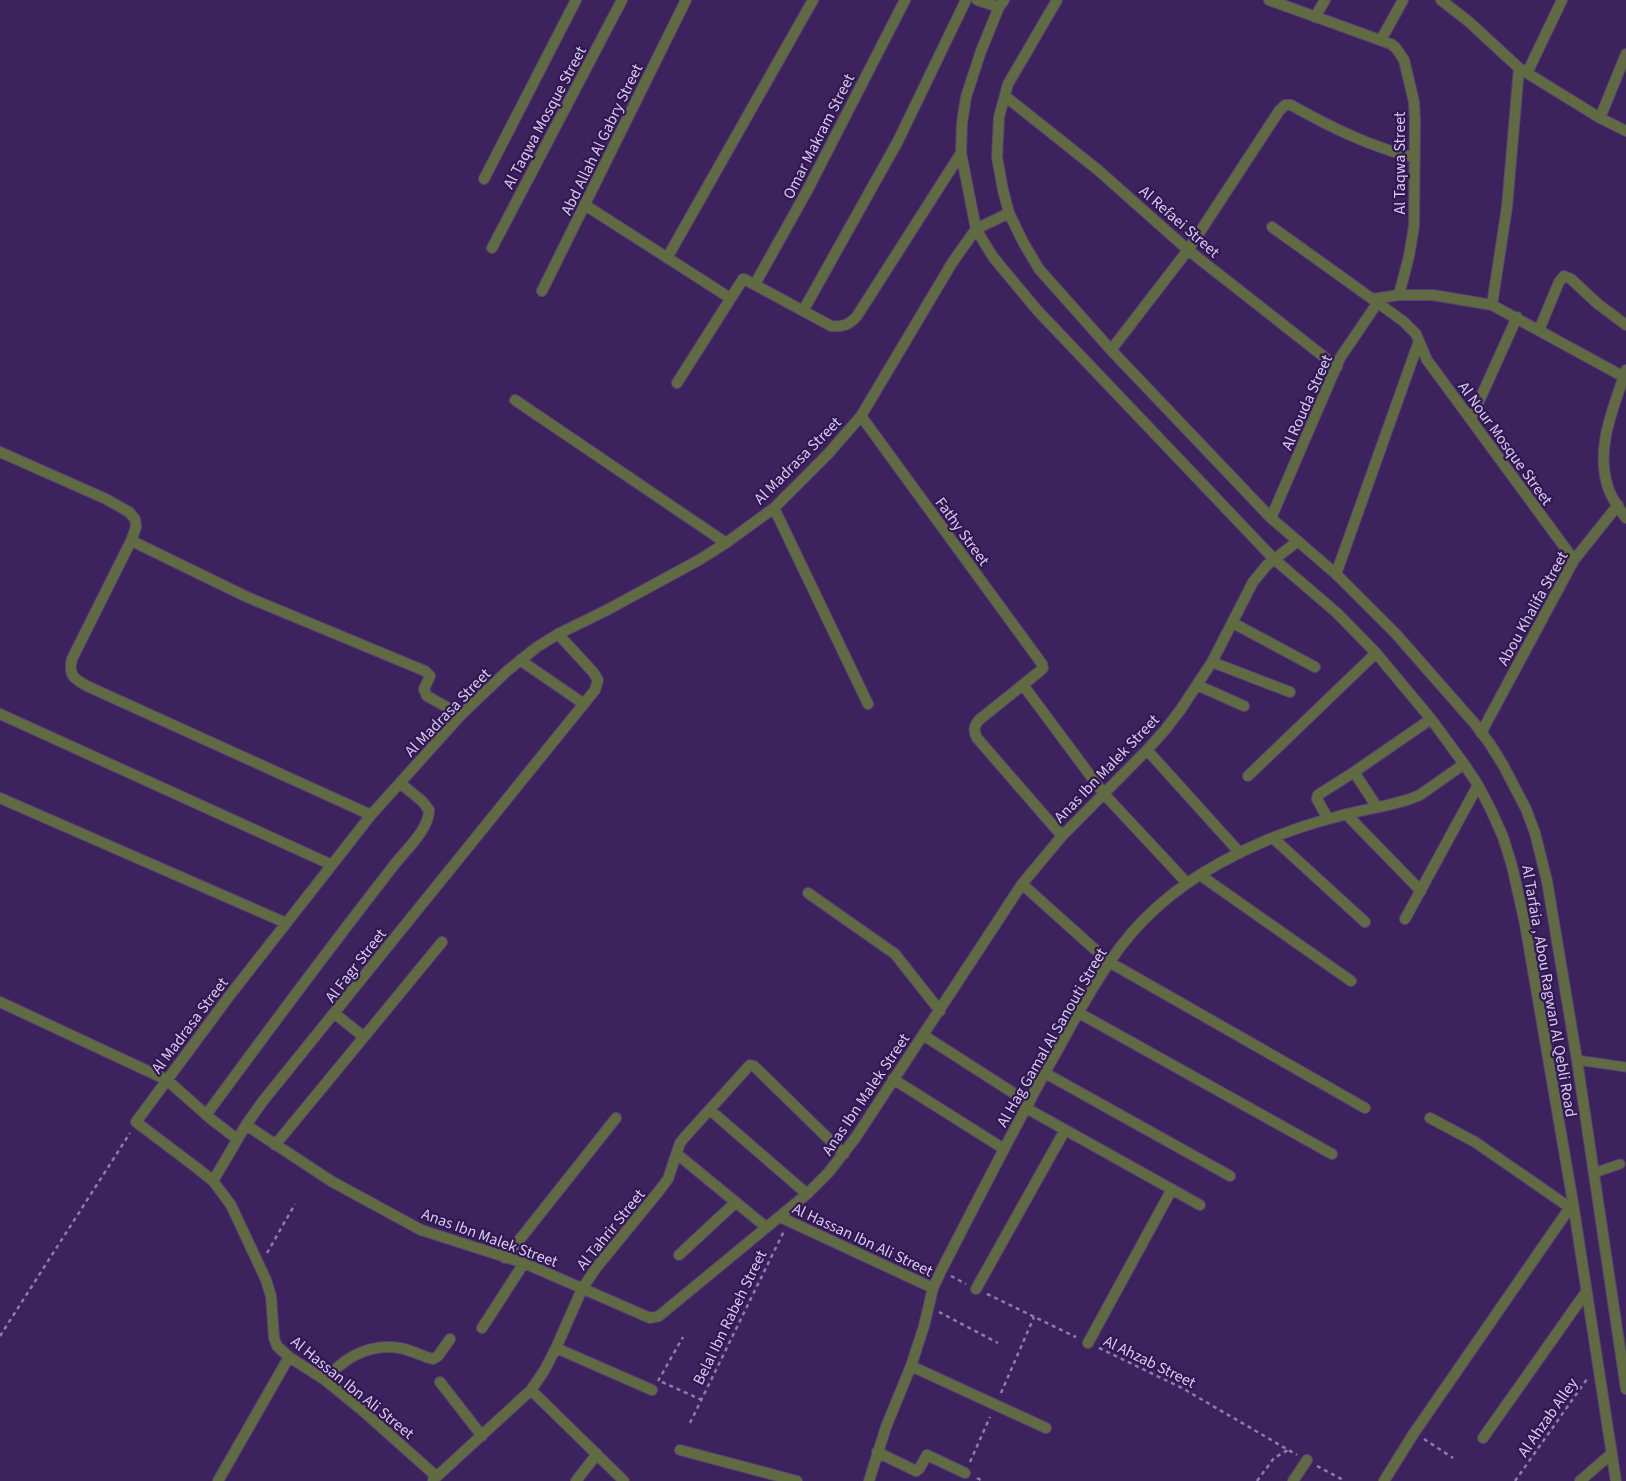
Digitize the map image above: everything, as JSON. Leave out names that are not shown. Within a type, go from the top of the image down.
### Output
[{"type":"street","points":[[484,179],[576,0]]},
{"type":"street","name":"Al Taqwa Mosque Street","points":[[492,248],[622,0]]},
{"type":"street","name":"Abd Allah Al Gabry Street","points":[[542,292],[686,0]]},
{"type":"street","points":[[667,258],[813,0]]},
{"type":"street","name":"Omar Makram Street","points":[[755,284],[807,191],[905,0]]},
{"type":"street","points":[[803,311],[898,141],[966,0]]},
{"type":"street","points":[[976,229],[961,153],[962,123],[966,97],[981,51],[1002,3],[977,0]]},
{"type":"street","name":"Al Tarfaia , Abou Ragwan Al Qebli Road","points":[[1057,0],[1008,84],[999,117],[997,157],[1009,213],[1023,242],[1039,269],[1111,350],[1271,518],[1336,574],[1396,634],[1481,733],[1503,765],[1532,825],[1542,857],[1577,1060],[1626,1389]]},
{"type":"street","name":"Al Taqwa Street","points":[[1269,0],[1381,40],[1396,48],[1404,60],[1414,102],[1414,226],[1399,296]]},
{"type":"street","points":[[1315,16],[1325,0]]},
{"type":"street","points":[[1381,40],[1403,0]]},
{"type":"street","points":[[1441,0],[1468,20],[1523,71],[1600,118],[1626,130]]},
{"type":"street","points":[[1492,305],[1507,207],[1523,71],[1562,0]]},
{"type":"street","points":[[1600,118],[1626,54]]},
{"type":"street","name":"Al Refaei Street","points":[[1005,96],[1098,170],[1188,250],[1336,367]]},
{"type":"street","points":[[1111,350],[1188,250],[1279,111],[1285,105],[1291,105],[1366,143],[1415,158]]},
{"type":"street","points":[[676,383],[744,279],[831,326],[841,327],[850,324],[857,316],[961,153]]},
{"type":"street","points":[[585,205],[730,298]]},
{"type":"street","name":"Al Madrasa Street","points":[[136,1122],[230,995],[371,815],[462,715],[520,660],[558,634],[615,606],[699,560],[774,508],[828,454],[861,416],[952,262],[976,229],[1009,213]]},
{"type":"street","name":"Al Nour Mosque Street","points":[[1272,227],[1376,301],[1410,328],[1419,341],[1427,360],[1574,560]]},
{"type":"street","name":"Al Tarfaia , Abou Ragwan Al Qebli Road","points":[[976,229],[993,257],[1037,310],[1274,559],[1337,613],[1376,653],[1431,719],[1464,764],[1491,810],[1503,837],[1515,875],[1525,924],[1616,1481]]},
{"type":"street","points":[[1539,330],[1559,282],[1564,276],[1571,279],[1598,304],[1626,325]]},
{"type":"street","points":[[1376,301],[1399,296],[1433,295],[1492,305],[1625,373],[1605,436],[1603,460],[1607,485],[1626,518]]},
{"type":"street","name":"Al Rouda Street","points":[[1271,518],[1336,367],[1376,301]]},
{"type":"street","points":[[1470,419],[1517,317]]},
{"type":"street","points":[[1336,574],[1419,341]]},
{"type":"street","points":[[515,400],[726,543]]},
{"type":"street","name":"Fathy Street","points":[[861,416],[1042,664],[1043,668],[1023,685]]},
{"type":"street","points":[[0,452],[106,499],[129,512],[135,519],[136,527],[131,541],[72,659],[70,669],[72,676],[88,686],[371,815]]},
{"type":"street","name":"Abou Khalifa Street","points":[[1481,733],[1574,560],[1618,505]]},
{"type":"street","points":[[774,508],[868,704]]},
{"type":"street","points":[[131,541],[246,597],[425,671],[430,676],[424,690],[426,696],[462,715]]},
{"type":"street","name":"Anas Ibn Malek Street","points":[[246,1125],[331,1182],[421,1230],[524,1263],[650,1318],[659,1316],[766,1227],[784,1219],[844,1154],[1022,884],[1062,836],[1147,750],[1181,709],[1212,662],[1253,582],[1267,565],[1298,541]]},
{"type":"street","points":[[1233,623],[1315,667]]},
{"type":"street","name":"Al Fagr Street","points":[[364,1037],[334,1013],[595,690],[598,680],[593,672],[558,634]]},
{"type":"street","points":[[1248,776],[1376,653]]},
{"type":"street","points":[[520,660],[584,704]]},
{"type":"street","points":[[1212,662],[1290,692]]},
{"type":"street","points":[[1062,836],[974,733],[974,728],[979,720],[1023,685],[1104,794],[1187,883]]},
{"type":"street","points":[[1197,685],[1244,706]]},
{"type":"street","points":[[0,714],[332,865]]},
{"type":"street","points":[[1328,819],[1317,796],[1431,719]]},
{"type":"street","points":[[1147,750],[1240,853]]},
{"type":"street","name":"Al Hag Gamal Al Sanouti Street","points":[[869,1481],[877,1452],[911,1366],[924,1326],[933,1288],[940,1271],[1045,1073],[1109,962],[1122,944],[1152,911],[1187,883],[1240,853],[1273,838],[1328,819],[1420,795],[1464,764]]},
{"type":"street","points":[[1354,772],[1377,807]]},
{"type":"street","points":[[206,1114],[309,974],[398,858],[425,827],[429,818],[429,810],[400,783]]},
{"type":"street","points":[[1405,920],[1478,785]]},
{"type":"street","points":[[0,798],[286,923]]},
{"type":"street","points":[[1346,814],[1421,891]]},
{"type":"street","points":[[1273,838],[1365,922]]},
{"type":"street","points":[[1200,875],[1351,981]]},
{"type":"street","points":[[1022,884],[1109,962],[1365,1108]]},
{"type":"street","points":[[808,893],[895,954],[940,1011]]},
{"type":"street","points":[[275,1145],[442,942]]},
{"type":"street","points":[[0,1002],[167,1080],[237,1139]]},
{"type":"street","points":[[213,1182],[246,1125],[334,1013]]},
{"type":"street","points":[[1079,1013],[1332,1154]]},
{"type":"street","points":[[923,1035],[1064,1130],[1200,1205]]},
{"type":"street","name":"Al Tahrir Street","points":[[434,1479],[531,1390],[556,1348],[582,1289],[596,1268],[668,1179],[680,1143],[750,1065],[754,1066],[844,1154]]},
{"type":"street","points":[[1045,1073],[1230,1176]]},
{"type":"street","points":[[893,1079],[1004,1149]]},
{"type":"street","points":[[710,1110],[807,1194]]},
{"type":"street","points":[[506,1258],[616,1118]]},
{"type":"street","points":[[1384,1481],[1414,1433],[1571,1205],[1475,1142],[1430,1118]]},
{"type":"street","name":"Al Hassan Ibn Ali Street","points":[[136,1122],[213,1182],[231,1205],[266,1280],[271,1296],[274,1338],[277,1346],[288,1357],[325,1380],[363,1411],[434,1479]]},
{"type":"street","points":[[976,1289],[1064,1130]]},
{"type":"street","points":[[677,1154],[766,1227]]},
{"type":"street","points":[[1088,1343],[1172,1189]]},
{"type":"street","points":[[680,1255],[736,1202]]},
{"type":"street","name":"Al Hassan Ibn Ali Street","points":[[784,1219],[933,1288]]},
{"type":"street","points":[[482,1328],[524,1263]]},
{"type":"street","points":[[1483,1438],[1586,1292]]},
{"type":"street","points":[[325,1380],[336,1367],[350,1357],[366,1350],[383,1347],[400,1348],[433,1359],[438,1356],[450,1340]]},
{"type":"street","points":[[556,1348],[652,1390]]},
{"type":"street","points":[[218,1481],[288,1357]]},
{"type":"street","points":[[911,1366],[1046,1428]]},
{"type":"street","points":[[440,1382],[482,1436]]},
{"type":"street","points":[[531,1390],[624,1481]]},
{"type":"street","points":[[680,1450],[797,1481]]},
{"type":"street","points":[[877,1452],[916,1470],[919,1469],[927,1455],[964,1473]]},
{"type":"street","points":[[576,1481],[598,1454]]},
{"type":"street","points":[[1580,1481],[1612,1454]]},
{"type":"street","points":[[1293,1481],[1307,1460]]},
{"type":"lane","points":[[1577,1060],[1626,1067]]},
{"type":"lane","points":[[1594,1173],[1620,1164]]},
{"type":"path","points":[[0,1336],[136,1122]]},
{"type":"path","points":[[260,1266],[295,1204]]},
{"type":"path","name":"Belal Ibn Rabeh Street","points":[[690,1423],[784,1219]]},
{"type":"path","name":"Al Ahzab Street","points":[[940,1271],[1182,1388],[1345,1481]]},
{"type":"path","points":[[928,1307],[998,1343]]},
{"type":"path","points":[[652,1390],[683,1337]]},
{"type":"path","name":"Al Ahzab Alley","points":[[1515,1481],[1597,1365]]},
{"type":"path","points":[[658,1381],[702,1400]]},
{"type":"path","points":[[1414,1433],[1453,1458]]},
{"type":"path","points":[[1257,1481],[1274,1458],[1288,1450]]}]
